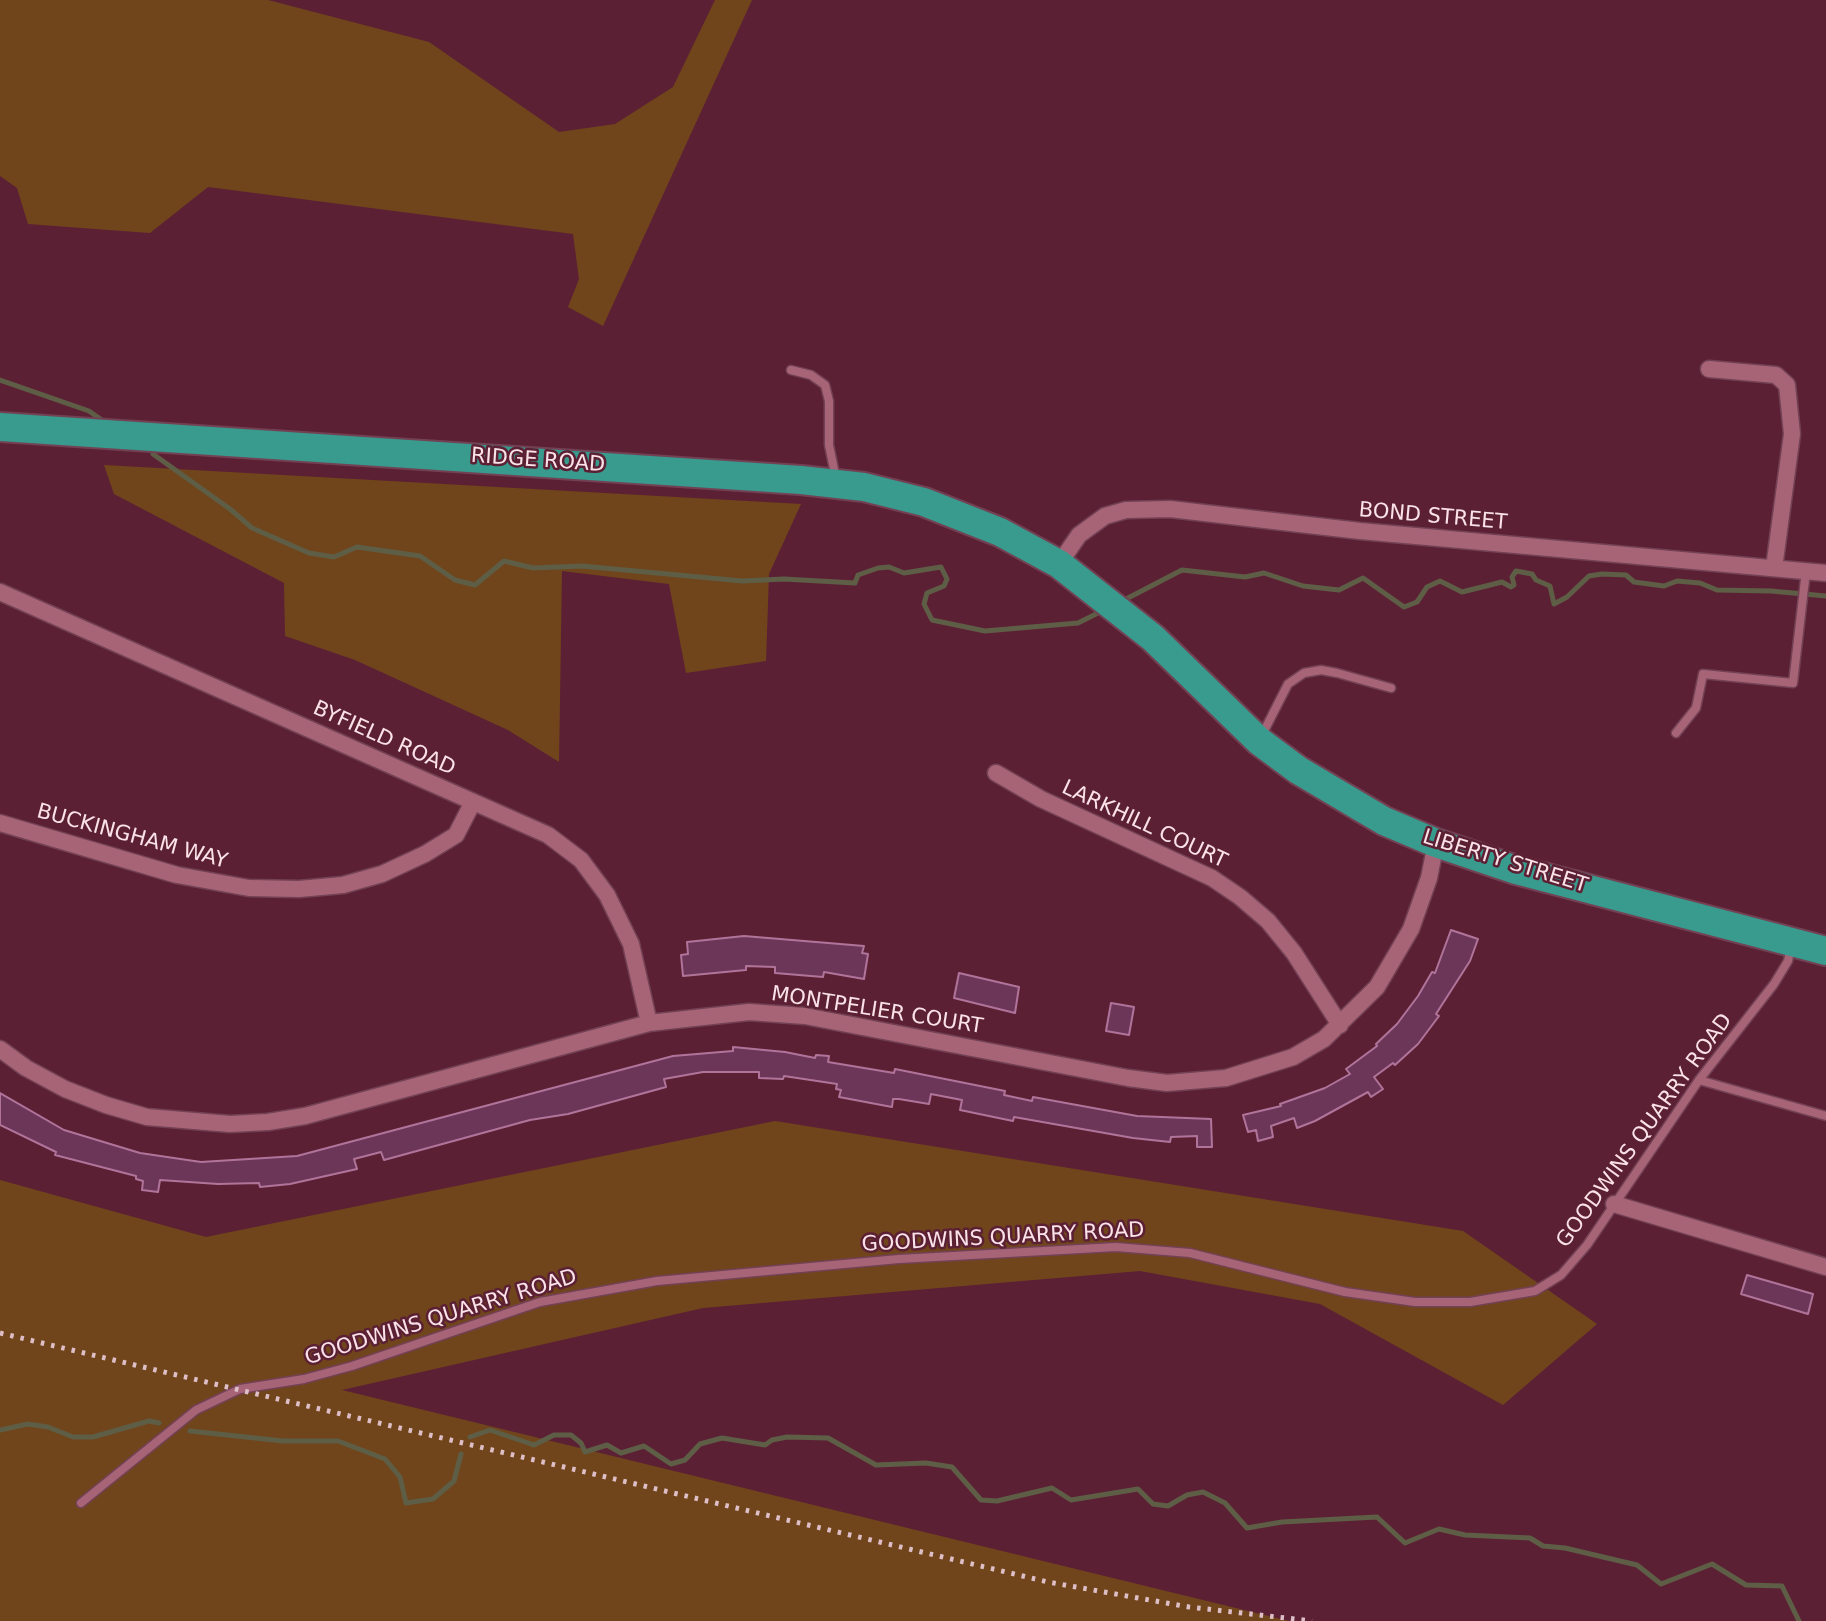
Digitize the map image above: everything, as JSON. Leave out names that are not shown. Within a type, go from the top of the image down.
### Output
[{"type":"highway","name":"RIDGE ROAD","points":[[0,427],[480,457],[836,484],[892,494],[947,510],[1000,532],[1059,564]]},
{"type":"highway","name":"LIBERTY STREET","points":[[1059,564],[1153,638],[1259,741],[1345,800],[1384,821],[1436,843],[1516,870],[1826,951]]},
{"type":"street","points":[[1709,369],[1776,375],[1787,385],[1792,434],[1774,568]]},
{"type":"street","name":"BOND STREET","points":[[1059,564],[1079,535],[1105,516],[1125,510],[1170,509],[1360,531],[1774,568],[1806,576],[1826,573]]},
{"type":"street","name":"BYFIELD ROAD","points":[[0,593],[548,835],[581,860],[607,895],[631,944],[649,1023]]},
{"type":"street","name":"LARKHILL COURT","points":[[996,773],[1041,799],[1212,878],[1240,897],[1268,921],[1294,953],[1340,1025]]},
{"type":"street","name":"BUCKINGHAM WAY","points":[[0,823],[177,875],[249,888],[299,889],[343,885],[382,874],[425,854],[456,835],[473,802]]},
{"type":"street","name":"MONTPELIER COURT","points":[[0,1049],[26,1068],[65,1089],[147,1117],[186,1122],[268,1122],[305,1116],[649,1023],[749,1012],[805,1016],[1167,1083],[1226,1078],[1257,1071],[1314,1045],[1340,1025],[1377,987],[1404,946],[1420,907],[1436,843]]},
{"type":"street","points":[[1614,1204],[1826,1267]]},
{"type":"lane","points":[[791,370],[811,375],[825,385],[829,401],[829,444],[836,484]]},
{"type":"lane","points":[[1676,733],[1696,708],[1703,674],[1793,683],[1806,576]]},
{"type":"lane","points":[[1259,741],[1287,684],[1304,673],[1321,670],[1391,688]]},
{"type":"lane","name":"GOODWINS QUARRY ROAD","points":[[80,1503],[196,1410],[240,1390],[352,1366],[540,1302],[657,1281],[899,1259],[1116,1247],[1190,1252],[1345,1292],[1415,1302],[1470,1302],[1508,1298],[1551,1284],[1587,1245],[1699,1080],[1774,984],[1788,961],[1793,941]]},
{"type":"lane","points":[[1699,1080],[1826,1116]]},
{"type":"shaded area","points":[[0,0],[268,0],[429,42],[559,132],[615,124],[673,87],[715,0],[752,0],[603,326],[568,307],[579,279],[573,234],[208,187],[150,233],[28,224],[17,188],[0,176]]},
{"type":"shaded area","points":[[104,465],[801,504],[769,574],[766,661],[686,673],[669,584],[562,571],[559,762],[508,730],[355,660],[285,636],[284,583],[114,494]]},
{"type":"shaded area","points":[[775,1121],[1463,1231],[1597,1324],[1503,1405],[1320,1304],[1140,1271],[703,1308],[342,1390],[1289,1621],[0,1621],[0,1180],[206,1237]]},
{"type":"building","points":[[1451,930],[1478,939],[1470,961],[1436,1014],[1439,1016],[1418,1044],[1395,1065],[1393,1063],[1374,1077],[1383,1089],[1371,1097],[1368,1092],[1297,1128],[1294,1118],[1271,1126],[1273,1137],[1258,1141],[1256,1130],[1248,1132],[1243,1115],[1281,1106],[1280,1104],[1325,1088],[1350,1074],[1346,1069],[1377,1046],[1418,996],[1432,972],[1435,973]]},
{"type":"building","points":[[744,936],[864,946],[862,953],[868,954],[864,979],[824,972],[823,977],[775,973],[775,967],[746,966],[746,970],[683,976],[681,955],[688,954],[687,942]]},
{"type":"building","points":[[959,973],[1019,987],[1015,1013],[954,998]]},
{"type":"building","points":[[1111,1003],[1134,1007],[1129,1035],[1106,1031]]},
{"type":"building","points":[[733,1047],[815,1058],[816,1055],[829,1056],[828,1062],[894,1073],[895,1069],[1005,1091],[1004,1095],[1032,1101],[1033,1097],[1137,1116],[1211,1119],[1212,1147],[1197,1147],[1197,1136],[1171,1137],[1170,1142],[1014,1117],[1013,1121],[960,1110],[962,1100],[931,1094],[929,1104],[893,1099],[892,1107],[839,1097],[841,1090],[836,1089],[837,1084],[784,1076],[783,1079],[759,1078],[759,1072],[703,1072],[664,1079],[666,1087],[568,1114],[530,1120],[384,1160],[381,1152],[354,1159],[357,1169],[290,1184],[260,1187],[259,1183],[218,1184],[160,1180],[158,1192],[142,1190],[143,1181],[136,1179],[136,1176],[55,1155],[56,1152],[0,1125],[0,1093],[64,1130],[140,1153],[201,1162],[297,1156],[673,1056],[733,1051]]},
{"type":"building","points":[[1747,1275],[1813,1294],[1808,1314],[1741,1294]]},
{"type":"waterway","points":[[0,380],[89,411],[106,423]]},
{"type":"waterway","points":[[153,454],[252,528],[309,553],[334,557],[357,547],[420,556],[455,580],[475,585],[504,561],[533,568],[582,566],[742,581],[784,579],[855,583],[858,575],[878,568],[889,567],[904,573],[941,567],[947,579],[944,586],[927,593],[924,604],[932,620],[985,631],[1078,623],[1098,613]]},
{"type":"waterway","points":[[1128,598],[1182,570],[1245,577],[1264,573],[1303,586],[1339,590],[1363,578],[1404,607],[1417,602],[1427,587],[1440,581],[1462,592],[1502,582],[1511,587],[1514,585],[1512,577],[1516,571],[1532,574],[1536,580],[1550,586],[1554,604],[1567,597],[1589,576],[1602,574],[1626,575],[1634,582],[1664,586],[1677,581],[1700,583],[1717,590],[1826,596]]},
{"type":"waterway","points":[[0,1430],[28,1424],[48,1427],[73,1437],[93,1437],[149,1421],[159,1423]]},
{"type":"waterway","points":[[470,1437],[490,1430],[534,1445],[554,1435],[571,1435],[581,1443],[585,1452],[607,1445],[621,1453],[644,1446],[671,1464],[685,1460],[700,1444],[722,1438],[765,1445],[772,1440],[787,1437],[828,1438],[876,1465],[926,1463],[952,1467],[981,1500],[997,1501],[1052,1488],[1071,1500],[1138,1489],[1153,1504],[1168,1506],[1187,1495],[1203,1492],[1225,1503],[1247,1528],[1282,1522],[1377,1517],[1405,1543],[1439,1529],[1465,1535],[1530,1538],[1543,1546],[1565,1548],[1637,1565],[1661,1584],[1712,1564],[1746,1585],[1782,1586],[1799,1621]]},
{"type":"waterway","points":[[190,1431],[283,1441],[338,1441],[385,1459],[400,1477],[406,1503],[433,1499],[454,1481],[461,1454]]},
{"type":"railway","points":[[0,1333],[1048,1582],[1189,1607],[1312,1621]]}]
